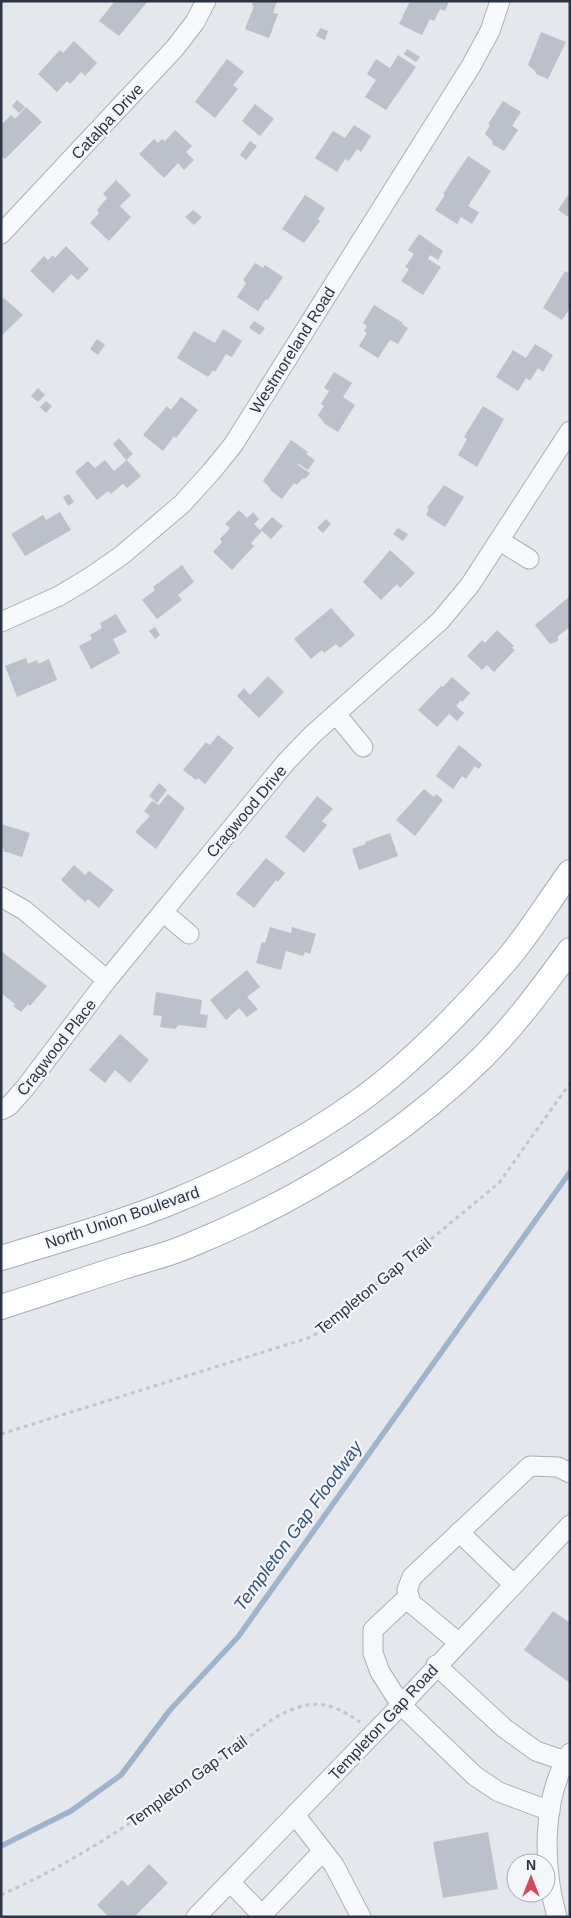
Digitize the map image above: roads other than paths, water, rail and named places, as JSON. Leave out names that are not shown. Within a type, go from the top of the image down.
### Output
[{"type":"main road","name":"North Union Boulevard","points":[[1,1258],[175,1201],[253,1166],[309,1134],[360,1101],[407,1063],[464,1007],[505,962],[570,872]]},
{"type":"main road","points":[[1,1307],[186,1247],[299,1195],[363,1154],[430,1106],[483,1057],[538,994],[570,950]]},
{"type":"street","name":"Catalpa Drive","points":[[1,234],[175,48],[195,22],[206,1]]},
{"type":"street","name":"Westmoreland Road","points":[[1,622],[59,596],[122,555],[182,504],[233,445],[471,66],[490,31],[500,1]]},
{"type":"street","name":"Cragwood Drive","points":[[107,980],[286,762],[336,714],[440,621],[470,585],[570,431]]},
{"type":"street","points":[[500,541],[529,559]]},
{"type":"street","points":[[336,714],[363,747]]},
{"type":"street","points":[[1,898],[24,910],[107,980]]},
{"type":"street","points":[[163,912],[189,934]]},
{"type":"street","name":"Cragwood Place","points":[[1,1110],[9,1106],[25,1088],[107,980]]},
{"type":"street","points":[[458,1642],[411,1603],[407,1590],[412,1577],[530,1466],[558,1467],[570,1474]]},
{"type":"street","name":"Templeton Gap Road","points":[[196,1917],[401,1705],[436,1665],[570,1525]]},
{"type":"street","points":[[460,1532],[514,1584]]},
{"type":"street","points":[[409,1596],[372,1630],[372,1653],[380,1672],[401,1705],[475,1776],[499,1792],[550,1811]]},
{"type":"street","points":[[436,1665],[504,1728],[536,1750],[567,1757],[550,1811],[547,1848],[550,1893],[557,1917]]},
{"type":"street","points":[[295,1815],[334,1865],[361,1917]]},
{"type":"street","points":[[230,1882],[258,1915],[323,1851]]},
{"type":"waterway","name":"Templeton Gap Floodway","points":[[1,1846],[71,1811],[121,1775],[170,1710],[238,1637],[570,1172]]}]
